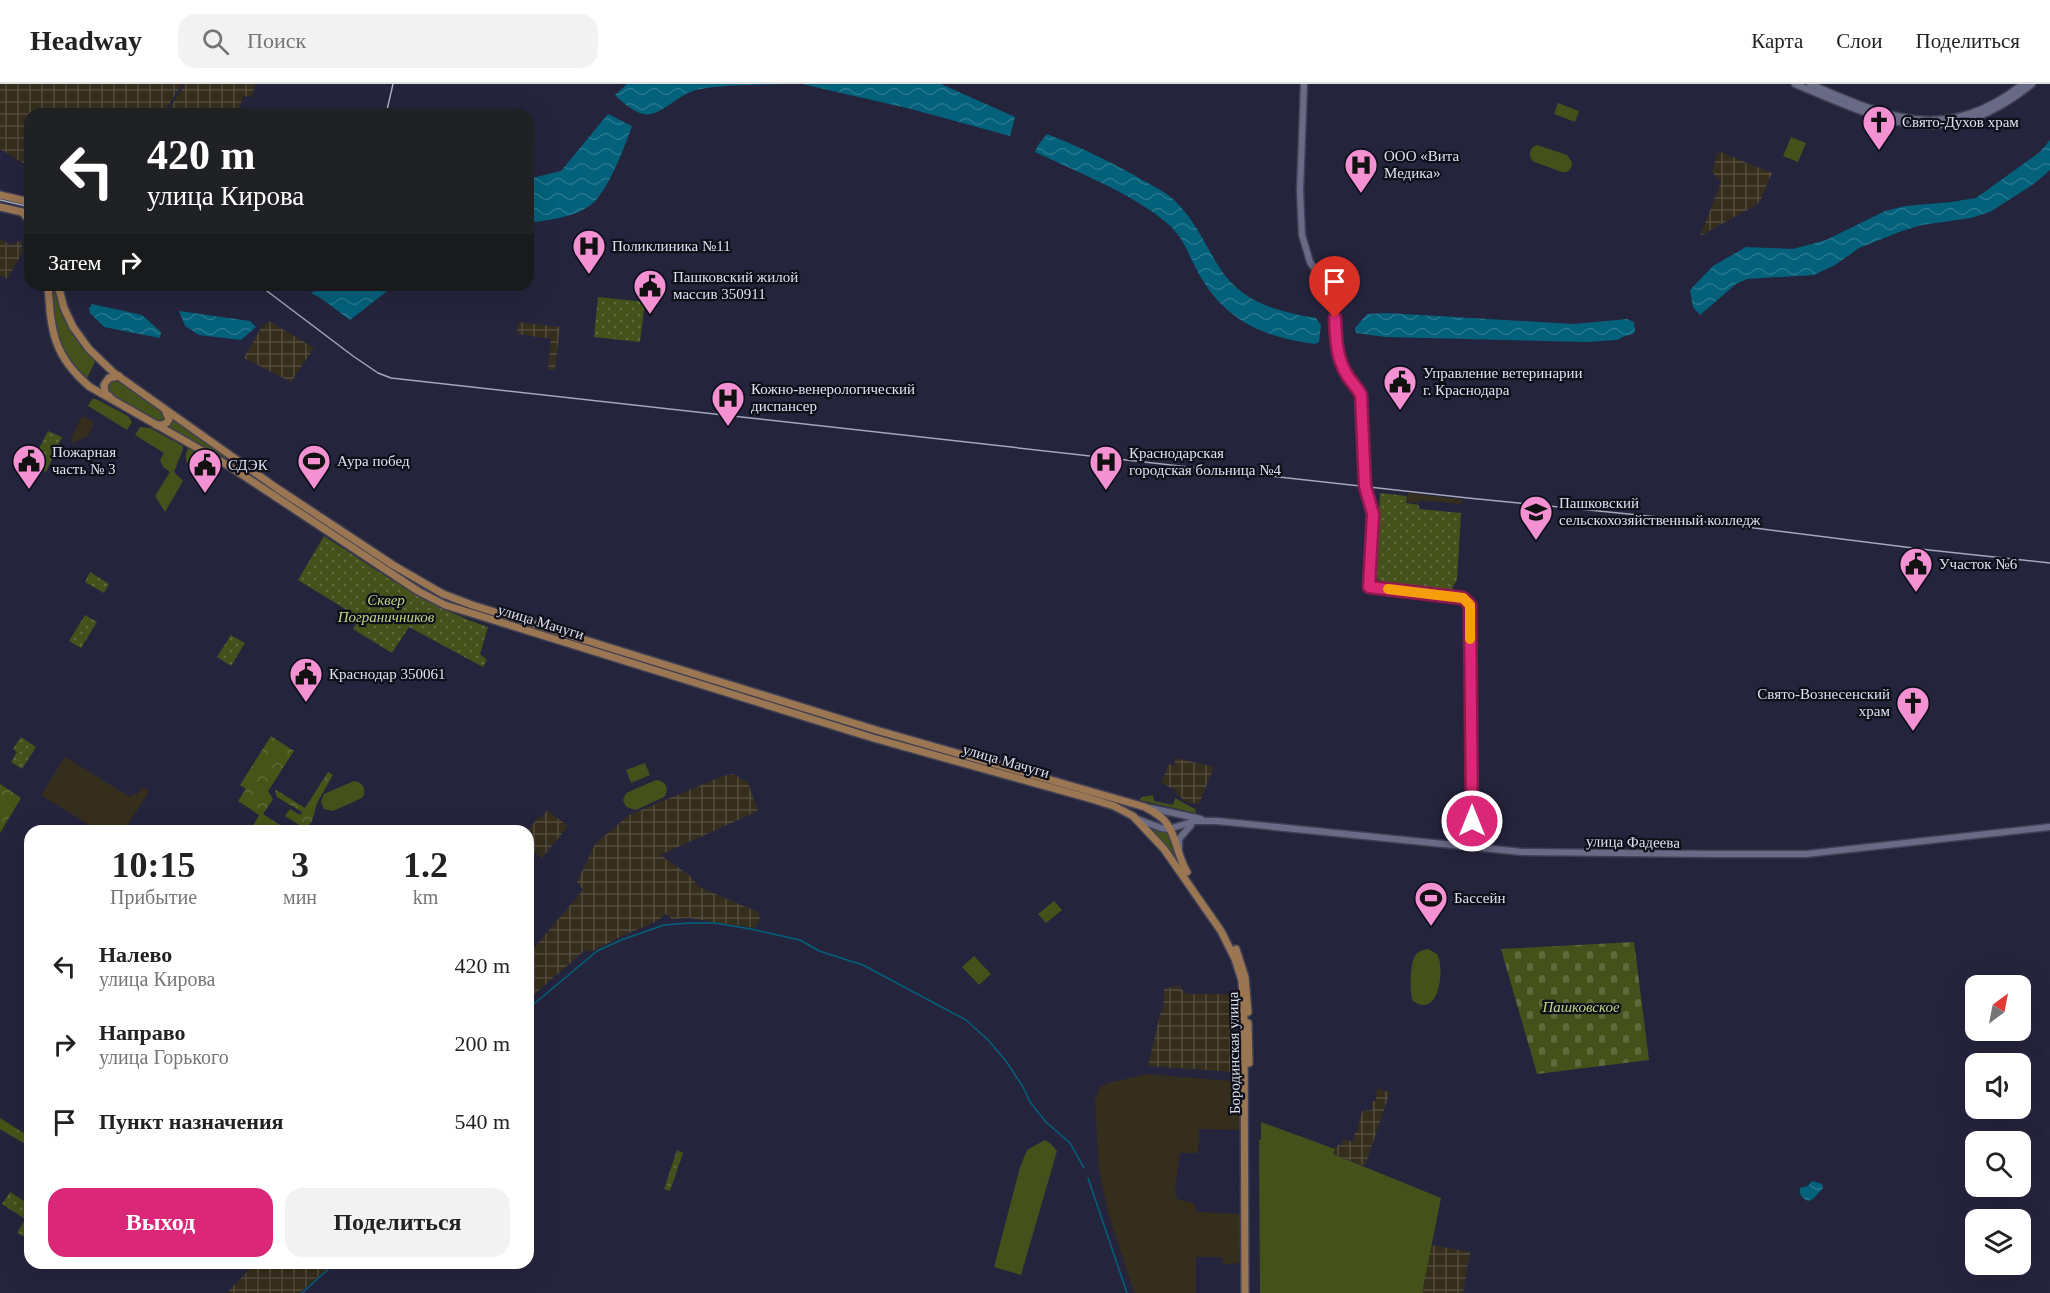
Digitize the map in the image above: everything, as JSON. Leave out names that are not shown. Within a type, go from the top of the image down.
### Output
[{"type":"main road","points":[[1304,84],[1299,199],[1302,235],[1310,262],[1332,295],[1336,350],[1345,372],[1361,395],[1365,486],[1373,514],[1369,587],[1463,598],[1470,605],[1472,847]]},
{"type":"main road","points":[[1795,84],[1819,88],[1887,120],[1927,126],[1966,120],[1983,114],[2032,84]]},
{"type":"main road","points":[[2013,95],[2023,84]]},
{"type":"main road","points":[[0,195],[24,200]]},
{"type":"main road","points":[[0,207],[24,214]]},
{"type":"main road","name":"улица Мачуги","points":[[48,291],[49,313],[59,351],[86,383],[121,406],[229,466],[418,591],[444,605],[873,738],[1002,769]]},
{"type":"main road","name":"улица Мачуги","points":[[60,291],[73,327],[89,349],[119,376],[278,489],[393,565],[443,594],[472,605],[1002,769],[1145,807]]},
{"type":"main road","points":[[119,376],[109,378],[104,389],[105,393],[121,406]]},
{"type":"main road","points":[[156,425],[166,424],[169,419],[159,404]]},
{"type":"main road","points":[[736,696],[734,690],[738,687]]},
{"type":"main road","name":"улица Мачуги","points":[[1058,785],[1114,806],[1137,819]]},
{"type":"main road","points":[[1145,807],[1217,822]]},
{"type":"main road","points":[[1145,807],[1162,819],[1170,829]]},
{"type":"main road","points":[[1137,819],[1153,826],[1170,829],[1195,822],[1217,822]]},
{"type":"main road","name":"Бородинская улица","points":[[1137,819],[1164,849],[1192,888],[1230,946],[1239,972],[1244,1019],[1247,1293]]},
{"type":"main road","points":[[1180,861],[1179,839],[1184,831],[1195,822]]},
{"type":"main road","name":"улица Фадеева","points":[[1217,822],[1522,852],[1806,854],[2050,827]]},
{"type":"main road","name":"Бородинская улица","points":[[1170,829],[1180,861],[1237,950],[1246,981],[1249,1042],[1247,1293]]},
{"type":"shaded area","points":[[0,84],[182,84],[167,108],[24,108],[24,163],[0,149]]},
{"type":"shaded area","points":[[185,84],[255,84],[252,97],[243,96],[239,108],[170,108]]},
{"type":"shaded area","points":[[1718,151],[1772,173],[1756,205],[1700,236],[1721,182],[1712,172]]},
{"type":"shaded area","points":[[0,239],[11,245],[21,240],[23,251],[7,279],[0,275]]},
{"type":"shaded area","points":[[269,321],[314,348],[291,382],[244,358],[261,328]]},
{"type":"shaded area","points":[[518,322],[560,327],[555,370],[548,370],[551,339],[517,334]]},
{"type":"shaded area","points":[[82,416],[94,422],[88,436],[73,443],[71,439]]},
{"type":"shaded area","points":[[1408,493],[1460,499],[1463,502],[1460,504],[1420,500],[1419,503],[1407,502]]},
{"type":"shaded area","points":[[65,757],[130,797],[133,793],[137,795],[142,787],[149,791],[128,825],[90,825],[41,795]]},
{"type":"shaded area","points":[[1176,758],[1214,767],[1199,804],[1187,802],[1176,794],[1177,791],[1161,783],[1169,764],[1174,766]]},
{"type":"shaded area","points":[[734,774],[748,783],[758,811],[660,855],[689,875],[699,887],[758,912],[760,919],[755,928],[689,918],[672,919],[666,914],[657,921],[591,952],[585,950],[534,995],[534,948],[583,890],[577,882],[595,844],[629,815],[723,776]]},
{"type":"shaded area","points":[[547,810],[568,826],[542,858],[534,852],[532,825],[538,817],[541,818]]},
{"type":"shaded area","points":[[1181,985],[1181,989],[1187,994],[1233,994],[1235,1072],[1148,1066],[1163,1008],[1164,989]]},
{"type":"shaded area","points":[[1147,1074],[1242,1082],[1241,1130],[1199,1129],[1198,1153],[1180,1153],[1175,1190],[1177,1199],[1194,1203],[1197,1212],[1242,1214],[1242,1263],[1223,1264],[1222,1257],[1196,1257],[1196,1293],[1136,1293],[1108,1213],[1099,1169],[1095,1100],[1101,1086]]},
{"type":"shaded area","points":[[1377,1089],[1390,1092],[1365,1166],[1333,1154],[1338,1144],[1341,1146],[1343,1139],[1353,1142],[1362,1111],[1372,1110],[1372,1101],[1376,1101]]},
{"type":"shaded area","points":[[1431,1245],[1470,1252],[1463,1293],[1422,1293]]},
{"type":"shaded area","points":[[249,1269],[327,1269],[299,1293],[227,1293]]},
{"type":"green space","points":[[1558,103],[1579,111],[1575,122],[1554,114]]},
{"type":"green space","points":[[1791,137],[1806,143],[1798,162],[1783,156]]},
{"type":"green space","points":[[1537,145],[1567,155],[1572,162],[1570,169],[1562,172],[1534,162],[1530,157],[1530,152]]},
{"type":"green space","points":[[51,291],[55,291],[59,307],[69,326],[95,362],[86,380],[62,348],[53,313]]},
{"type":"green space","points":[[598,297],[645,302],[640,342],[594,337]]},
{"type":"green space","points":[[117,379],[164,413],[165,421],[161,423],[109,394],[107,388],[109,383]]},
{"type":"green space","points":[[92,399],[128,416],[132,422],[127,430],[88,406]]},
{"type":"green space","points":[[173,418],[228,458],[230,461],[168,428]]},
{"type":"green space","points":[[140,427],[150,428],[183,446],[174,472],[183,481],[165,512],[155,496],[170,472],[163,467],[160,460],[164,453],[135,435]]},
{"type":"green space","points":[[48,431],[62,437],[46,472],[31,464]]},
{"type":"green space","points":[[189,447],[204,457],[196,471],[186,461]]},
{"type":"green space","points":[[1380,493],[1407,496],[1406,503],[1419,505],[1419,509],[1461,513],[1457,580],[1452,593],[1380,583],[1376,568]]},
{"type":"green space","name":"Сквер Пограничников","points":[[324,536],[424,598],[488,627],[480,654],[487,660],[483,667],[409,627],[392,653],[353,629],[360,618],[298,580]]},
{"type":"green space","points":[[90,572],[109,584],[104,593],[85,582]]},
{"type":"green space","points":[[85,615],[97,622],[81,648],[69,641]]},
{"type":"green space","points":[[231,635],[245,643],[231,666],[217,657]]},
{"type":"green space","points":[[271,736],[294,751],[268,791],[273,799],[263,814],[280,825],[253,825],[259,815],[238,801],[246,789],[240,785]]},
{"type":"green space","points":[[21,737],[36,747],[22,769],[11,762],[17,752],[13,749]]},
{"type":"green space","points":[[645,763],[650,775],[631,783],[626,770]]},
{"type":"green space","points":[[328,772],[333,775],[317,803],[309,825],[300,825],[285,816],[290,809],[300,815],[302,812],[277,797],[275,791],[305,808]]},
{"type":"green space","points":[[656,780],[666,786],[667,791],[664,797],[636,810],[626,807],[623,800],[626,793]]},
{"type":"green space","points":[[354,781],[364,787],[362,798],[333,811],[324,809],[321,802],[324,794]]},
{"type":"green space","points":[[0,784],[21,798],[0,833]]},
{"type":"green space","points":[[1153,795],[1154,801],[1173,805],[1175,798],[1195,809],[1196,813],[1139,800],[1142,797]]},
{"type":"green space","points":[[1149,828],[1169,832],[1179,864],[1177,862]]},
{"type":"green space","points":[[1054,901],[1062,910],[1046,923],[1038,914]]},
{"type":"green space","name":"Пашковское","points":[[1634,942],[1649,1060],[1537,1074],[1501,949]]},
{"type":"green space","points":[[1428,949],[1437,954],[1440,979],[1435,998],[1422,1005],[1413,1001],[1411,972],[1416,954]]},
{"type":"green space","points":[[974,956],[991,974],[979,985],[962,967]]},
{"type":"green space","points":[[0,1118],[24,1133],[24,1143],[0,1129]]},
{"type":"green space","points":[[1261,1122],[1335,1149],[1333,1154],[1441,1198],[1422,1293],[1260,1293],[1259,1140],[1261,1139]]},
{"type":"green space","points":[[1045,1140],[1057,1151],[1021,1275],[994,1267],[1020,1167],[1027,1150]]},
{"type":"green space","points":[[677,1150],[683,1153],[670,1191],[664,1189]]},
{"type":"green space","points":[[10,1192],[24,1201],[24,1218],[2,1204]]},
{"type":"green space","points":[[24,1221],[24,1237],[17,1233]]},
{"type":"water","points":[[627,84],[790,84],[730,86],[696,90],[662,110],[646,114],[632,109],[615,95]]},
{"type":"water","points":[[802,84],[941,84],[1015,117],[1010,136],[911,109]]},
{"type":"water","points":[[608,114],[632,126],[616,166],[600,196],[594,202],[572,214],[534,222],[534,178],[561,171]]},
{"type":"water","points":[[1047,134],[1110,162],[1170,196],[1200,233],[1230,282],[1252,299],[1289,313],[1316,318],[1321,325],[1319,342],[1315,344],[1279,337],[1248,324],[1234,315],[1209,290],[1182,241],[1168,224],[1122,193],[1035,152]]},
{"type":"water","points":[[2050,140],[2050,170],[2035,183],[1990,212],[1971,218],[1922,225],[1902,231],[1859,248],[1835,265],[1814,275],[1747,279],[1736,284],[1700,315],[1693,307],[1690,290],[1713,266],[1746,247],[1793,249],[1826,240],[1885,211],[1905,206],[1976,198],[2040,152]]},
{"type":"water","points":[[315,291],[387,291],[350,320],[311,293]]},
{"type":"water","points":[[92,304],[142,315],[161,332],[160,338],[104,327],[90,313],[89,308]]},
{"type":"water","points":[[179,311],[250,321],[256,327],[241,340],[199,335],[185,326]]},
{"type":"water","points":[[1387,313],[1574,324],[1627,319],[1634,322],[1635,331],[1617,340],[1587,342],[1385,337],[1356,333],[1355,328],[1367,314]]},
{"type":"water","points":[[1812,1181],[1822,1184],[1823,1188],[1808,1201],[1801,1196],[1800,1188],[1808,1186]]},
{"type":"waterway","points":[[534,1004],[597,951],[664,925],[715,923],[800,940],[819,951],[863,965],[966,1020],[1006,1061],[1030,1102],[1046,1122],[1070,1143],[1084,1168]]},
{"type":"waterway","points":[[1088,1178],[1127,1293]]},
{"type":"waterway","points":[[302,1293],[328,1269]]},
{"type":"tram line","points":[[387,108],[393,84]]},
{"type":"tram line","points":[[0,200],[24,206]]},
{"type":"tram line","points":[[267,291],[353,356],[378,373],[391,378],[1468,498],[1699,521],[2050,563]]},
{"type":"slow traffic","points":[[1388,589],[1463,598],[1470,605],[1470,639]]},
{"type":"place","name":"Свято-Духов храм","points":[[1879,151]]},
{"type":"place","name":"ООО «Вита Медика»","points":[[1361,194]]},
{"type":"place","name":"Поликлиника №11","points":[[589,275]]},
{"type":"place","name":"Пашковский жилой массив 350911","points":[[650,315]]},
{"type":"place","name":"Управление ветеринарии г. Краснодара","points":[[1400,411]]},
{"type":"place","name":"Кожно-венерологический диспансер","points":[[728,427]]},
{"type":"place","name":"Пожарная часть № 3","points":[[29,490]]},
{"type":"place","name":"Аура побед","points":[[314,490]]},
{"type":"place","name":"Краснодарская городская больница №4","points":[[1106,491]]},
{"type":"place","name":"СДЭК","points":[[205,494]]},
{"type":"place","name":"Пашковский сельскохозяйственный колледж","points":[[1536,541]]},
{"type":"place","name":"Участок №6","points":[[1916,593]]},
{"type":"place","name":"Краснодар 350061","points":[[306,703]]},
{"type":"place","name":"Свято-Вознесенский храм","points":[[1913,732]]},
{"type":"place","name":"Бассейн","points":[[1431,927]]},
{"type":"route","points":[[1335,318],[1336,350],[1340,362],[1361,395],[1365,486],[1373,514],[1369,587],[1463,598],[1470,605],[1472,821]]}]
